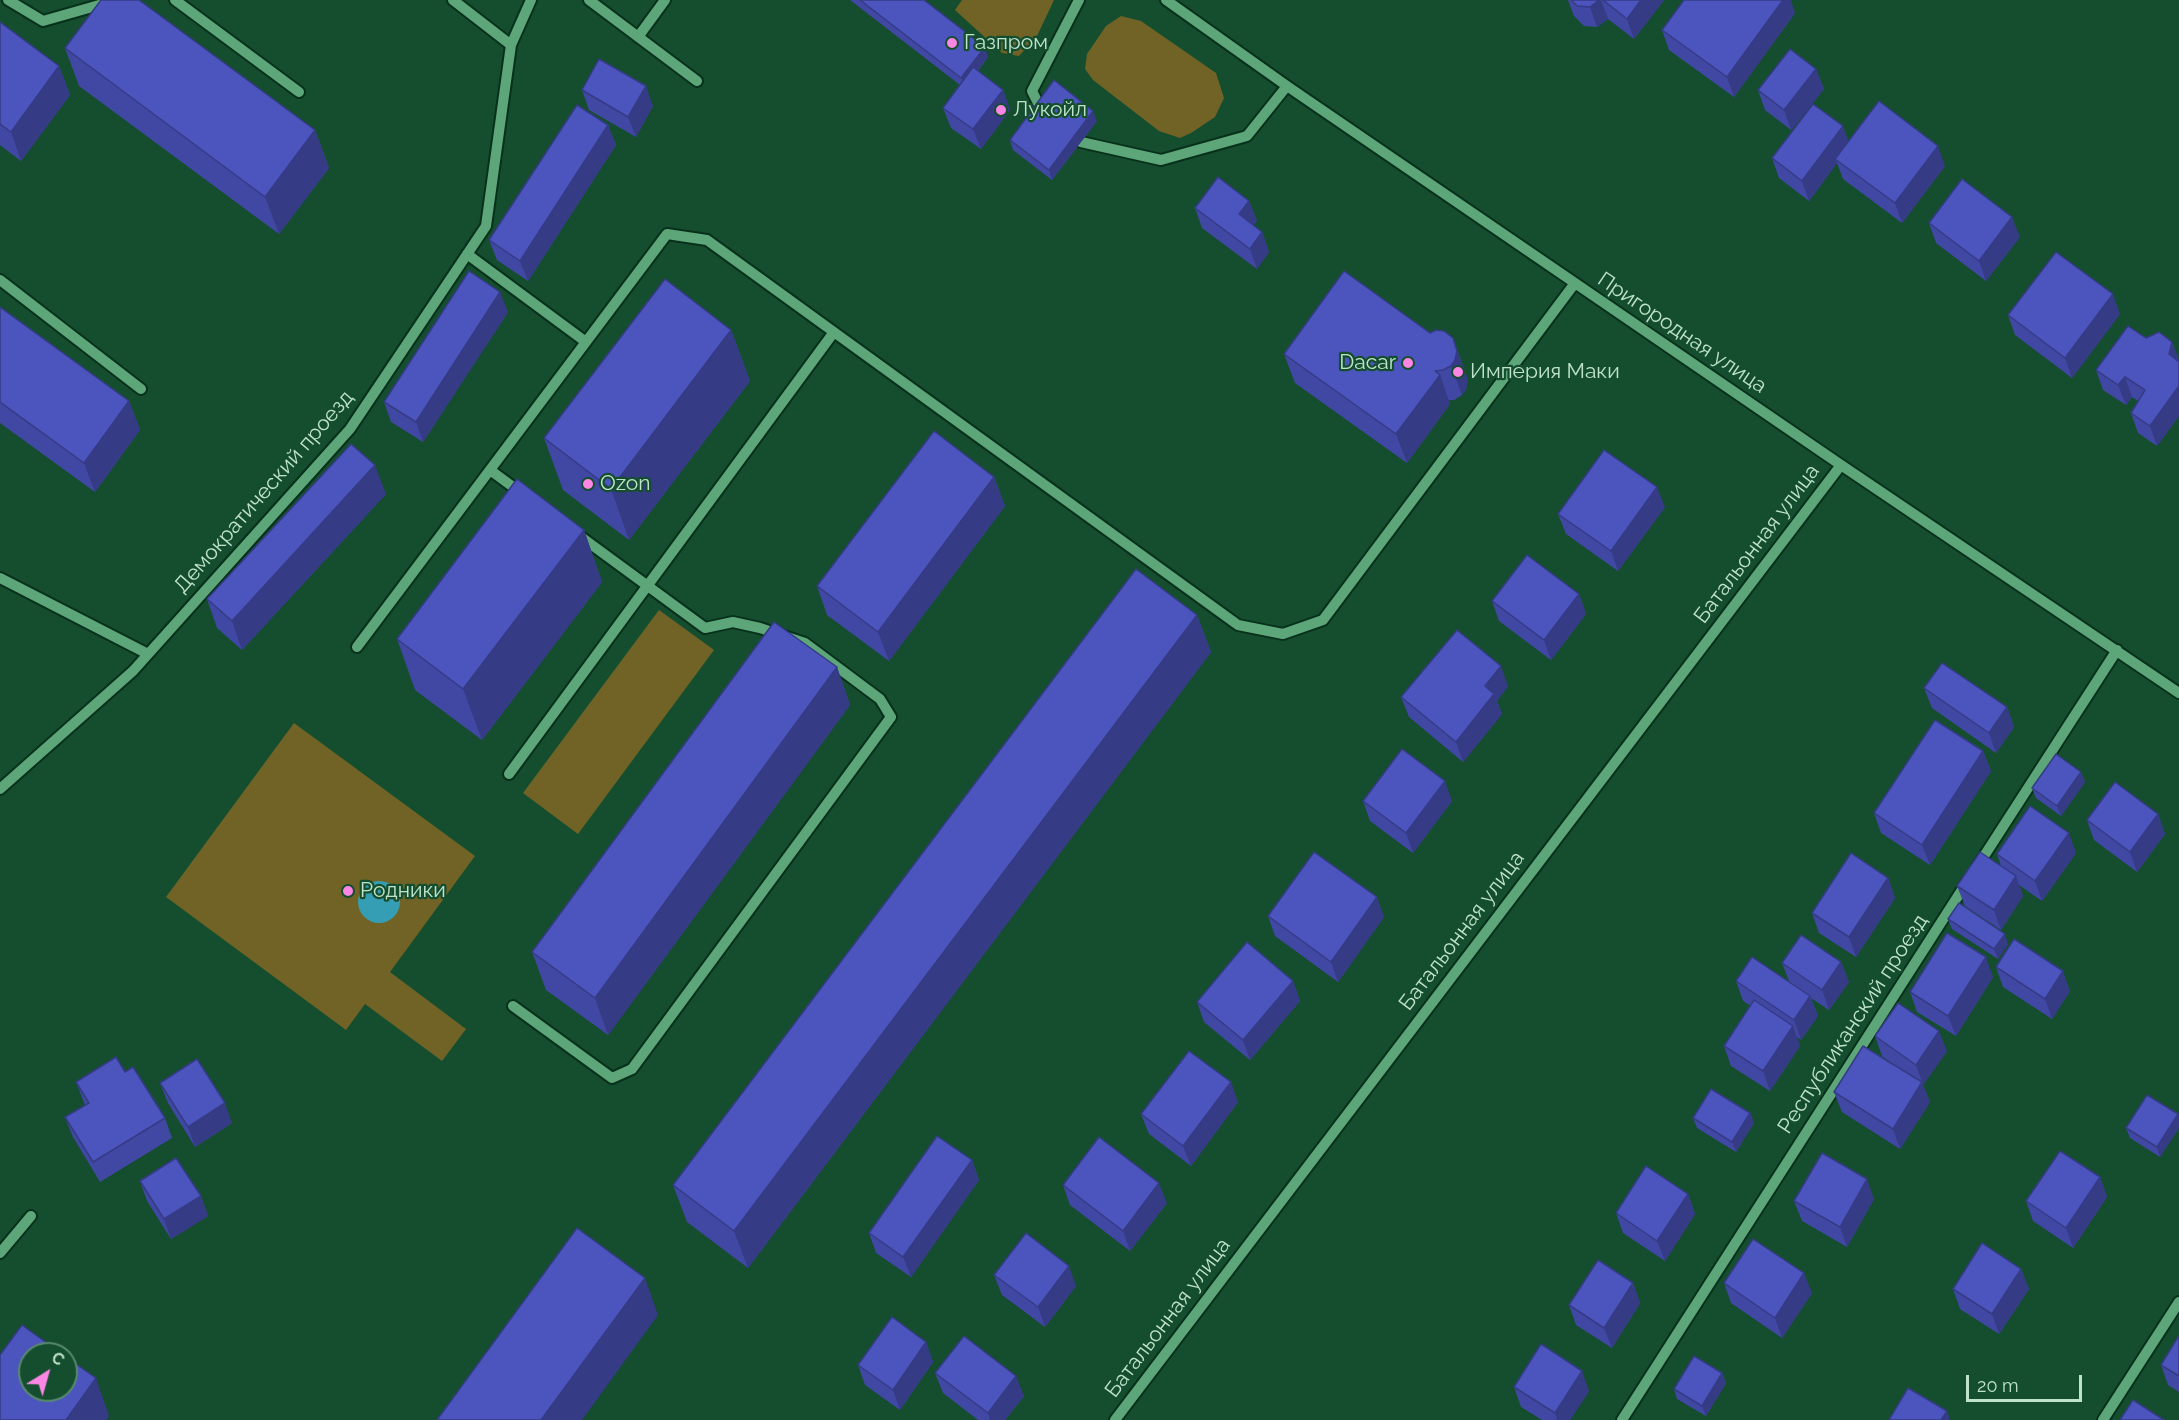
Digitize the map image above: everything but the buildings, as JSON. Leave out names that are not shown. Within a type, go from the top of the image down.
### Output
[{"type":"street","points":[[8,0],[43,21],[117,0]]},
{"type":"street","points":[[175,0],[299,92]]},
{"type":"street","points":[[453,0],[512,45]]},
{"type":"street","name":"Демократический проезд","points":[[0,789],[133,671],[350,429],[486,226],[512,45],[531,0]]},
{"type":"street","points":[[589,0],[697,81]]},
{"type":"street","points":[[638,37],[665,0]]},
{"type":"street","points":[[1042,111],[1032,91],[1079,0]]},
{"type":"street","name":"Пригородная улица","points":[[1166,0],[1287,86],[1841,465],[2179,693]]},
{"type":"street","points":[[1081,142],[1161,160],[1247,136],[1287,86]]},
{"type":"street","points":[[357,646],[667,234],[707,240],[1238,625],[1283,634],[1323,620],[1575,283]]},
{"type":"street","points":[[467,254],[586,342]]},
{"type":"street","points":[[0,280],[141,389]]},
{"type":"street","points":[[509,774],[834,332]]},
{"type":"street","name":"Батальонная улица","points":[[1115,1420],[1841,465]]},
{"type":"street","points":[[490,470],[536,504]]},
{"type":"street","points":[[513,1006],[612,1078],[632,1069],[891,717],[880,699],[805,643],[760,628],[733,622],[705,628],[564,525]]},
{"type":"street","points":[[0,578],[148,654]]},
{"type":"street","name":"Республиканский проезд","points":[[1623,1420],[2116,650]]},
{"type":"street","points":[[0,1253],[31,1216]]},
{"type":"street","points":[[2103,1420],[2179,1302]]},
{"type":"shaded area","points":[[962,0],[1054,0],[1037,36],[1019,56],[1002,53],[955,10]]},
{"type":"shaded area","points":[[1121,16],[1141,21],[1216,73],[1224,98],[1215,117],[1180,138],[1159,131],[1093,80],[1085,69],[1087,54],[1106,26]]},
{"type":"shaded area","points":[[659,610],[714,650],[578,834],[523,793]]},
{"type":"shaded area","points":[[294,723],[475,856],[390,972],[466,1029],[442,1061],[365,1004],[346,1030],[166,897]]},
{"type":"water","points":[[379,881],[394,887],[400,902],[394,917],[379,923],[364,917],[358,902],[364,887]]},
{"type":"place","name":"Газпром","points":[[952,43]]},
{"type":"place","name":"Лукойл","points":[[1001,110]]},
{"type":"place","name":"Dacar","points":[[1408,363]]},
{"type":"place","name":"Империя Маки","points":[[1458,372]]},
{"type":"place","name":"Ozon","points":[[588,484]]},
{"type":"place","name":"Родники","points":[[348,891]]}]
